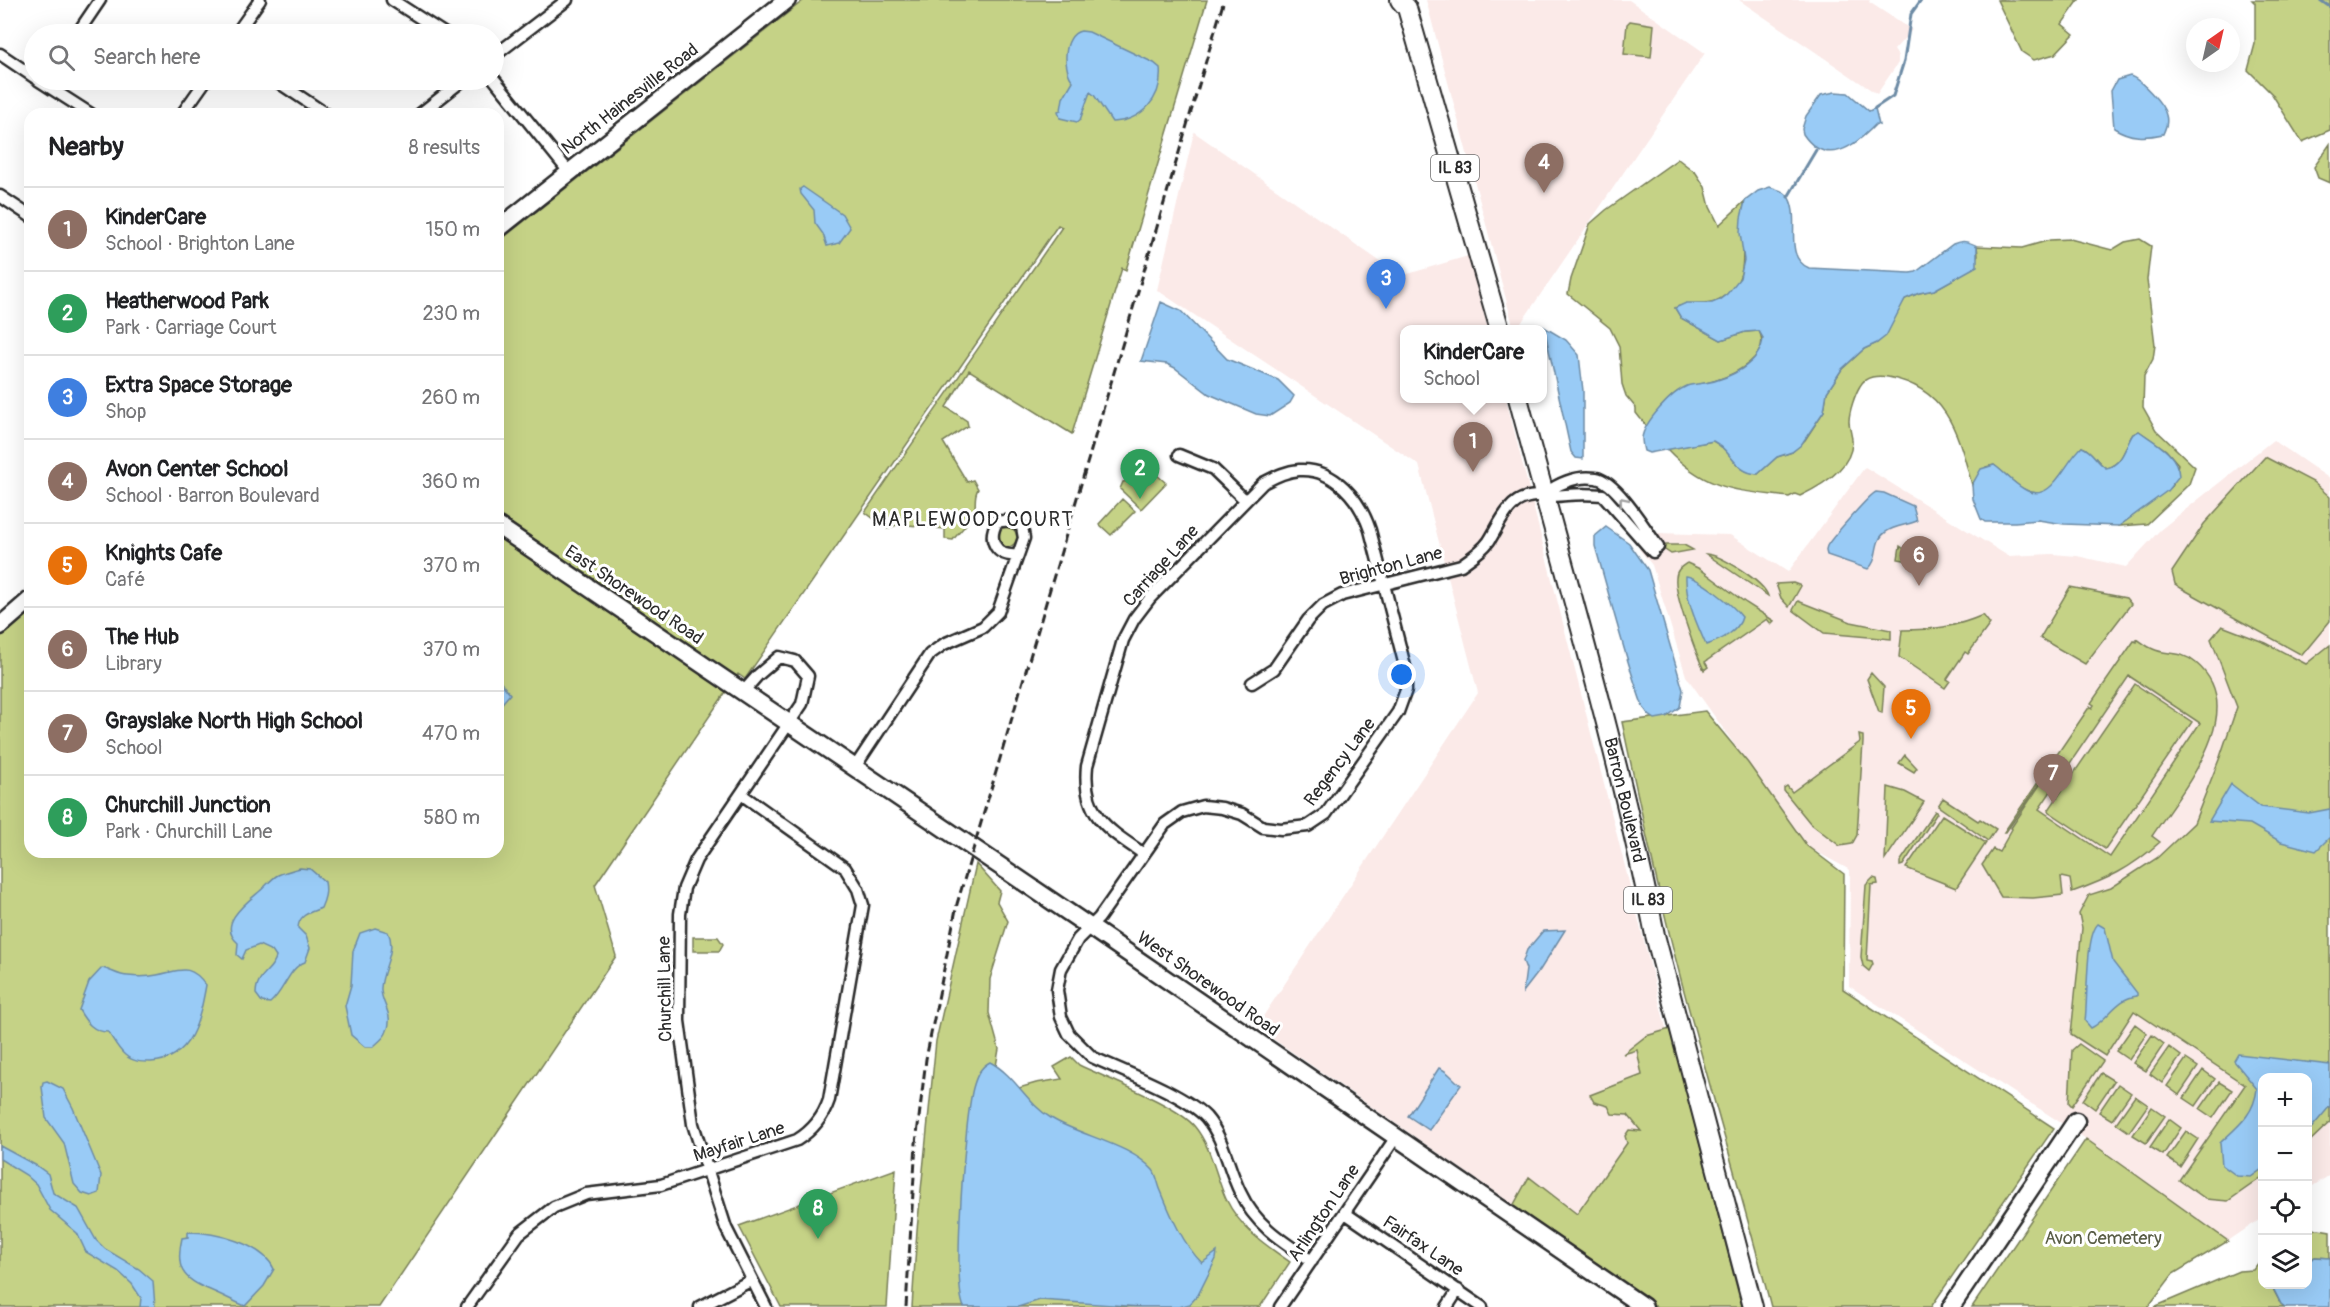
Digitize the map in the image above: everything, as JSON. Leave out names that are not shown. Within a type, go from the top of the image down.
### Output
[{"type":"main road","name":"North Hainesville Road","points":[[504,224],[787,0]]},
{"type":"main road","name":"IL 83","points":[[1405,3],[1499,325]]},
{"type":"main road","name":"Barron Boulevard","points":[[1519,403],[1580,621],[1646,887],[1655,934],[1753,1307]]},
{"type":"main road","name":"East Shorewood Road","points":[[504,530],[746,694]]},
{"type":"main road","points":[[0,626],[24,605]]},
{"type":"main road","name":"West Shorewood Road","points":[[746,694],[1644,1307]]},
{"type":"main road","points":[[1951,1307],[2079,1123],[1958,1307]]},
{"type":"street","points":[[84,24],[100,0]]},
{"type":"street","points":[[243,24],[260,0]]},
{"type":"street","points":[[392,0],[429,24]]},
{"type":"street","points":[[504,48],[567,0]]},
{"type":"street","points":[[0,54],[24,69]]},
{"type":"street","points":[[56,90],[82,108]]},
{"type":"street","points":[[187,108],[199,90]]},
{"type":"street","points":[[290,90],[317,108]]},
{"type":"street","points":[[428,108],[451,90]]},
{"type":"street","points":[[504,90],[569,172]]},
{"type":"street","points":[[0,196],[24,212]]},
{"type":"street","points":[[1179,455],[1213,469],[1245,500]]},
{"type":"street","name":"Carriage Lane","points":[[1144,854],[1114,834],[1100,819],[1090,804],[1085,784],[1087,766],[1123,640],[1134,619],[1150,598],[1263,483],[1282,474],[1301,470],[1338,482],[1354,497],[1363,510],[1384,585]]},
{"type":"street","points":[[1597,478],[1609,484],[1656,550],[1603,495],[1544,494],[1561,481],[1597,478]]},
{"type":"street","name":"Brighton Lane","points":[[1252,683],[1274,669],[1308,620],[1323,605],[1342,595],[1461,564],[1476,555],[1488,542],[1509,508],[1520,499],[1544,494]]},
{"type":"street","points":[[855,767],[930,654],[944,644],[983,627],[998,612],[1008,590],[1017,555]]},
{"type":"street","name":"Regency Lane","points":[[1312,1261],[1267,1230],[1257,1220],[1240,1192],[1218,1136],[1202,1114],[1184,1100],[1092,1057],[1069,1034],[1061,1017],[1058,1001],[1059,979],[1067,957],[1078,939],[1099,918],[1165,824],[1182,812],[1203,806],[1222,808],[1242,814],[1263,827],[1281,829],[1308,826],[1326,814],[1398,712],[1406,690],[1406,670],[1384,585]]},
{"type":"street","name":"Churchill Lane","points":[[746,694],[758,675],[779,657],[795,661],[808,676],[802,704],[692,868],[684,888],[680,914],[679,1021],[693,1124],[726,1228],[766,1307]]},
{"type":"street","name":"Mayfair Lane","points":[[467,1307],[519,1234],[554,1207],[586,1194],[661,1185],[708,1170],[797,1140],[809,1132],[820,1119],[829,1100],[863,905],[858,889],[845,868],[741,794]]},
{"type":"street","name":"Arlington Lane","points":[[1280,1307],[1396,1137]]},
{"type":"street","name":"Fairfax Lane","points":[[1345,1213],[1482,1307]]},
{"type":"street","points":[[700,1307],[752,1280]]},
{"type":"street","points":[[1447,1307],[1458,1290]]},
{"type":"shaded area","points":[[1426,0],[1629,0],[1705,53],[1520,325],[1513,325]]},
{"type":"shaded area","points":[[1739,0],[1870,0],[1869,2],[1912,30],[1894,50],[1898,56],[1898,63],[1877,94]]},
{"type":"shaded area","points":[[1194,132],[1401,276],[1468,256],[1487,325],[1400,325],[1400,403],[1507,403],[1737,1307],[1661,1307],[1256,1027],[1478,693],[1419,465],[1157,290]]},
{"type":"shaded area","points":[[2273,440],[2330,479],[2330,1175],[2312,1186],[2312,1073],[2258,1073],[2258,1221],[2228,1241],[2086,1139],[1849,986],[1850,870],[1806,846],[1686,676],[1652,565],[1639,549],[1656,533],[1730,535],[1788,572],[1865,467],[2008,556],[2052,554],[2077,556],[2126,567],[2160,530]]},
{"type":"green space","points":[[804,0],[1207,0],[1126,270],[1122,268],[1072,434],[969,370],[946,407],[967,421],[968,426],[943,442],[967,482],[973,480],[978,489],[975,510],[969,520],[953,540],[945,539],[945,529],[899,524],[887,529],[865,512],[1062,227],[1058,225],[745,679],[738,674],[595,885],[616,956],[379,1307],[0,1307],[0,637],[24,618],[24,858],[504,858],[504,237]]},
{"type":"green space","points":[[1997,0],[2079,0],[2062,24],[2074,34],[2055,54],[2034,60],[2022,52]]},
{"type":"green space","points":[[2252,0],[2330,0],[2330,130],[2302,142],[2272,94],[2248,70],[2255,44],[2255,3]]},
{"type":"green space","points":[[1630,21],[1654,25],[1651,57],[1624,54],[1627,24]]},
{"type":"green space","points":[[2330,144],[2330,183],[2318,178],[2314,167]]},
{"type":"green space","points":[[1678,159],[1696,173],[1705,187],[1710,207],[1719,225],[1745,201],[1742,215],[1742,268],[1739,279],[1732,290],[1720,299],[1709,303],[1686,304],[1675,308],[1681,318],[1721,340],[1745,332],[1759,331],[1762,340],[1760,348],[1750,362],[1725,377],[1677,392],[1664,404],[1647,427],[1626,396],[1622,384],[1619,346],[1610,328],[1568,294],[1590,224]]},
{"type":"green space","points":[[2070,239],[2112,250],[2125,242],[2140,239],[2151,246],[2147,280],[2155,345],[2153,359],[2144,376],[2143,407],[2156,430],[2195,467],[2189,484],[2147,524],[2119,526],[2173,485],[2178,464],[2166,450],[2139,431],[2133,434],[2120,459],[2106,468],[2082,447],[2051,488],[2043,492],[2027,491],[1994,465],[1986,467],[1972,485],[1955,431],[1937,403],[1924,391],[1888,377],[1872,377],[1862,383],[1850,413],[1852,443],[1846,461],[1841,469],[1825,482],[1800,496],[1795,494],[1789,497],[1770,495],[1723,486],[1695,473],[1667,449],[1713,441],[1743,469],[1758,474],[1777,457],[1792,452],[1805,440],[1824,411],[1827,392],[1842,369],[1864,349],[1877,343],[1905,299],[1934,290],[1959,276],[1978,255],[1977,246],[2022,248],[2050,240]]},
{"type":"green space","points":[[2265,457],[2313,482],[2330,497],[2330,621],[2302,655],[2181,588],[2175,584],[2172,572],[2204,524]]},
{"type":"green space","points":[[1157,475],[1166,483],[1141,509],[1120,489],[1123,482]]},
{"type":"green space","points":[[1122,499],[1135,511],[1111,535],[1099,524]]},
{"type":"green space","points":[[1003,527],[1011,527],[1017,533],[1017,541],[1011,547],[1003,547],[997,541],[997,533]]},
{"type":"green space","points":[[1666,545],[1684,545],[1693,550],[1671,554],[1662,548]]},
{"type":"green space","points":[[1900,546],[1918,559],[1909,561],[1898,559]]},
{"type":"green space","points":[[1706,554],[1721,559],[1750,576],[1768,596]]},
{"type":"green space","points":[[1687,563],[1700,569],[1774,621],[1771,624],[1767,619],[1705,662],[1708,667],[1704,670],[1686,624],[1676,586],[1677,573]]},
{"type":"green space","points":[[1793,583],[1801,586],[1789,607],[1781,598],[1776,584]]},
{"type":"green space","points":[[2070,587],[2126,598],[2131,604],[2085,664],[2040,638]]},
{"type":"green space","points":[[1798,601],[1851,622],[1891,630],[1891,639],[1824,633],[1793,610]]},
{"type":"green space","points":[[1983,615],[1990,624],[1968,654],[1965,652],[1947,679],[1950,681],[1945,688],[1899,657],[1902,630],[1944,627]]},
{"type":"green space","points":[[2222,626],[2266,643],[2306,664],[2330,645],[2330,1122],[2312,1139],[2312,1073],[2258,1073],[2258,1180],[2228,1201],[2206,1199],[2179,1180],[2245,1085],[2134,1011],[2105,1056],[2071,1034],[2082,928],[2079,914],[2089,895],[2111,888],[2157,858],[2194,823],[2220,757],[2237,707],[2211,639]]},
{"type":"green space","points":[[2137,639],[2158,651],[2179,654],[2196,663],[2211,682],[2217,704],[2215,727],[2206,750],[2194,774],[2152,836],[2160,842],[2118,872],[2072,892],[2070,879],[2061,877],[2063,895],[2033,898],[2001,897],[1982,865],[1993,849],[1999,852],[2011,828],[2058,758],[2056,756],[2090,706],[2092,708],[2094,705],[2091,703],[2134,641],[2137,642]],"holes":[[[2129,676],[2200,723],[2110,857],[2039,809]]]},
{"type":"green space","points":[[1871,673],[1884,687],[1882,713],[1879,712],[1867,679]]},
{"type":"green space","points":[[2135,684],[2192,722],[2105,849],[2048,811]]},
{"type":"green space","points":[[1705,711],[1748,763],[1807,846],[1844,874],[1843,989],[2054,1128],[1931,1307],[1771,1307],[1674,954],[1622,722]]},
{"type":"green space","points":[[1859,735],[1863,736],[1863,742],[1857,835],[1852,844],[1840,846],[1810,823],[1784,788],[1787,786],[1792,792],[1860,742]]},
{"type":"green space","points":[[1905,755],[1917,768],[1914,772],[1899,763]]},
{"type":"green space","points":[[2054,759],[2055,761],[2004,832]]},
{"type":"green space","points":[[1888,787],[1905,792],[1924,802],[1885,860]]},
{"type":"green space","points":[[1943,798],[1978,821],[1980,819],[1996,829],[1988,841],[1938,806]]},
{"type":"green space","points":[[1935,811],[1937,813],[1903,865],[1900,866],[1900,862]]},
{"type":"green space","points":[[1942,815],[1986,843],[1956,888],[1906,868]]},
{"type":"green space","points":[[976,864],[1000,891],[997,902],[1008,921],[990,979],[989,1013],[999,1049],[996,1066],[1019,1088],[1062,1079],[1054,1067],[1071,1057],[1079,1065],[1158,1101],[1195,1127],[1209,1153],[1226,1199],[1238,1219],[1262,1242],[1290,1262],[1260,1307],[912,1307],[917,1230],[936,1041]]},
{"type":"green space","points":[[1873,878],[1877,879],[1878,884],[1871,885],[1867,960],[1872,961],[1873,964],[1869,971],[1863,966],[1861,957],[1866,885]]},
{"type":"green space","points":[[693,937],[718,937],[723,944],[719,951],[693,951]]},
{"type":"green space","points":[[2135,1024],[2147,1033],[2129,1060],[2116,1051]]},
{"type":"green space","points":[[1670,1029],[1742,1307],[1657,1307],[1512,1208],[1529,1177],[1577,1214],[1627,1143],[1625,1136],[1629,1130],[1641,1131],[1628,1115],[1612,1114],[1608,1106],[1594,1102],[1590,1095],[1642,1075],[1637,1050],[1623,1054],[1646,1036]]},
{"type":"green space","points":[[2152,1035],[2164,1044],[2146,1071],[2133,1063]]},
{"type":"green space","points":[[2079,1044],[2103,1061],[2072,1106],[2069,1103],[2072,1050]]},
{"type":"green space","points":[[2169,1047],[2181,1056],[2162,1083],[2150,1074]]},
{"type":"green space","points":[[2186,1059],[2198,1067],[2179,1095],[2167,1086]]},
{"type":"green space","points":[[2203,1070],[2215,1079],[2196,1106],[2184,1098]]},
{"type":"green space","points":[[2101,1073],[2114,1081],[2095,1109],[2083,1100]]},
{"type":"green space","points":[[2219,1082],[2232,1090],[2213,1118],[2200,1109]]},
{"type":"green space","points":[[2118,1084],[2131,1093],[2112,1120],[2099,1112]]},
{"type":"green space","points":[[2135,1096],[2148,1105],[2129,1132],[2116,1123]]},
{"type":"green space","points":[[2152,1107],[2165,1116],[2146,1143],[2133,1135]]},
{"type":"green space","points":[[2169,1119],[2181,1128],[2163,1155],[2150,1147]]},
{"type":"green space","points":[[2186,1131],[2198,1139],[2180,1167],[2167,1158]]},
{"type":"green space","name":"Avon Cemetery","points":[[2086,1139],[2228,1241],[2173,1274],[2148,1307],[1972,1307]]},
{"type":"green space","points":[[896,1169],[887,1307],[781,1307],[739,1226]]},
{"type":"green space","points":[[2312,1230],[2330,1231],[2330,1258],[2312,1259]]},
{"type":"green space","points":[[2258,1263],[2258,1289],[2273,1289],[2285,1307],[2154,1307],[2239,1271],[2253,1270]]},
{"type":"water","points":[[1081,31],[1089,32],[1160,68],[1158,89],[1154,98],[1141,113],[1123,121],[1112,122],[1090,92],[1080,120],[1077,122],[1060,118],[1058,111],[1061,110],[1063,98],[1073,81],[1067,70],[1067,46],[1070,39]]},
{"type":"water","points":[[2130,76],[2151,92],[2164,110],[2167,122],[2163,134],[2138,136],[2126,134],[2114,128],[2111,91],[2117,80]]},
{"type":"water","points":[[1835,92],[1848,93],[1869,111],[1875,108],[1879,125],[1876,124],[1849,146],[1830,152],[1821,150],[1812,144],[1803,134],[1802,129],[1806,116],[1821,95]]},
{"type":"water","points":[[803,187],[842,214],[850,228],[839,243],[827,246],[823,234],[815,223],[814,210],[801,194],[800,189]]},
{"type":"water","points":[[1770,187],[1787,195],[1793,214],[1796,254],[1809,268],[1916,272],[1953,244],[1962,242],[1977,246],[1977,266],[1934,290],[1905,299],[1886,336],[1864,349],[1842,369],[1827,392],[1824,411],[1801,445],[1792,452],[1777,457],[1758,474],[1750,473],[1738,466],[1720,445],[1713,441],[1649,453],[1644,451],[1642,438],[1644,431],[1660,408],[1674,394],[1687,386],[1714,381],[1733,374],[1750,363],[1761,347],[1763,338],[1759,331],[1745,332],[1721,340],[1681,318],[1675,308],[1686,303],[1712,303],[1719,300],[1740,278],[1744,260],[1740,233],[1745,201],[1758,191]]},
{"type":"water","points":[[1161,302],[1181,311],[1227,359],[1278,380],[1294,396],[1290,403],[1270,416],[1256,414],[1209,394],[1167,364],[1141,361]]},
{"type":"water","points":[[1547,329],[1566,340],[1579,355],[1583,391],[1583,459],[1576,458],[1571,452],[1547,341]]},
{"type":"water","points":[[2139,431],[2170,455],[2178,468],[2179,476],[2167,491],[2119,526],[2064,524],[2038,520],[1985,522],[1981,519],[1973,499],[1972,485],[1981,469],[1994,465],[2024,489],[2034,493],[2042,492],[2057,480],[2082,447],[2106,468],[2120,459],[2133,434]]},
{"type":"water","points":[[1876,492],[1884,493],[1913,506],[1917,521],[1886,532],[1879,540],[1874,561],[1868,569],[1827,555],[1826,549],[1830,542]]},
{"type":"water","points":[[1606,527],[1629,543],[1648,570],[1683,690],[1680,707],[1666,717],[1655,719],[1643,707],[1630,668],[1595,546],[1595,536]]},
{"type":"water","points":[[1686,576],[1716,593],[1742,617],[1733,631],[1706,645],[1695,620],[1686,585]]},
{"type":"water","points":[[504,686],[510,694],[504,701]]},
{"type":"water","points":[[2231,784],[2261,807],[2309,813],[2330,809],[2330,837],[2316,851],[2281,842],[2250,824],[2209,821]]},
{"type":"water","points":[[300,868],[310,869],[325,882],[325,898],[321,908],[306,915],[299,923],[298,928],[306,936],[310,948],[305,962],[295,969],[270,1003],[262,1002],[256,994],[257,987],[276,957],[272,951],[259,945],[246,950],[242,959],[237,955],[238,943],[232,936],[230,928],[242,907],[274,878]]},
{"type":"water","points":[[2098,924],[2105,928],[2113,962],[2137,996],[2123,1001],[2091,1028],[2085,1021],[2088,969],[2091,941]]},
{"type":"water","points":[[375,928],[388,932],[391,946],[381,988],[389,1015],[389,1026],[382,1039],[373,1047],[365,1047],[351,1035],[345,1006],[351,985],[353,951],[360,933]]},
{"type":"water","points":[[1565,930],[1523,992],[1526,969],[1523,961],[1527,950],[1543,931]]},
{"type":"water","points":[[102,968],[121,975],[139,977],[184,970],[200,978],[206,985],[201,1011],[192,1035],[176,1054],[151,1062],[137,1061],[122,1053],[108,1032],[90,1026],[79,1010],[89,982]]},
{"type":"water","points":[[2238,1054],[2330,1065],[2330,1106],[2312,1127],[2312,1073],[2258,1073],[2258,1172],[2251,1177],[2237,1176],[2222,1165],[2220,1143],[2249,1113],[2257,1089],[2234,1061]]},
{"type":"water","points":[[990,1062],[1007,1074],[1035,1105],[1051,1118],[1131,1153],[1153,1170],[1173,1220],[1195,1255],[1202,1263],[1217,1252],[1216,1259],[1198,1295],[1190,1304],[1179,1307],[1141,1307],[1040,1300],[1018,1307],[964,1307],[959,1267],[959,1235],[967,1132],[974,1084],[981,1070]]},
{"type":"water","points":[[1439,1068],[1461,1085],[1429,1130],[1408,1116]]},
{"type":"water","points":[[47,1081],[63,1089],[73,1108],[101,1175],[99,1193],[91,1196],[82,1193],[74,1184],[64,1143],[46,1118],[42,1087],[43,1082]]},
{"type":"water","points":[[0,1146],[48,1174],[53,1193],[78,1208],[96,1240],[105,1249],[139,1269],[153,1281],[155,1307],[140,1307],[141,1298],[132,1284],[118,1271],[86,1252],[77,1233],[50,1210],[36,1184],[0,1159]]},
{"type":"water","points":[[188,1232],[211,1234],[248,1246],[259,1252],[274,1269],[264,1286],[245,1306],[200,1286],[187,1277],[180,1265],[179,1257],[182,1238],[188,1237]]},
{"type":"water","points":[[2330,1258],[2330,1307],[2285,1307],[2274,1289],[2312,1289],[2312,1259]]},
{"type":"waterway","points":[[1875,108],[1893,96],[1904,61],[1911,14],[1921,0]]},
{"type":"waterway","points":[[2320,0],[2330,7]]},
{"type":"waterway","points":[[1788,197],[1816,150]]},
{"type":"railway","points":[[906,1307],[916,1143],[926,1059],[957,904],[1224,0]]},
{"type":"place","name":"Avon Center School","points":[[1544,193]]},
{"type":"place","name":"Extra Space Storage","points":[[1386,309]]},
{"type":"place","name":"KinderCare","points":[[1473,472]]},
{"type":"place","name":"Heatherwood Park","points":[[1140,499]]},
{"type":"place","name":"The Hub","points":[[1919,586]]},
{"type":"place","name":"Knights Cafe","points":[[1911,739]]},
{"type":"place","name":"Grayslake North High School","points":[[2053,804]]},
{"type":"place","name":"Churchill Junction","points":[[818,1239]]},
{"type":"district","name":"MAPLEWOOD COURT","points":[[973,519]]}]
